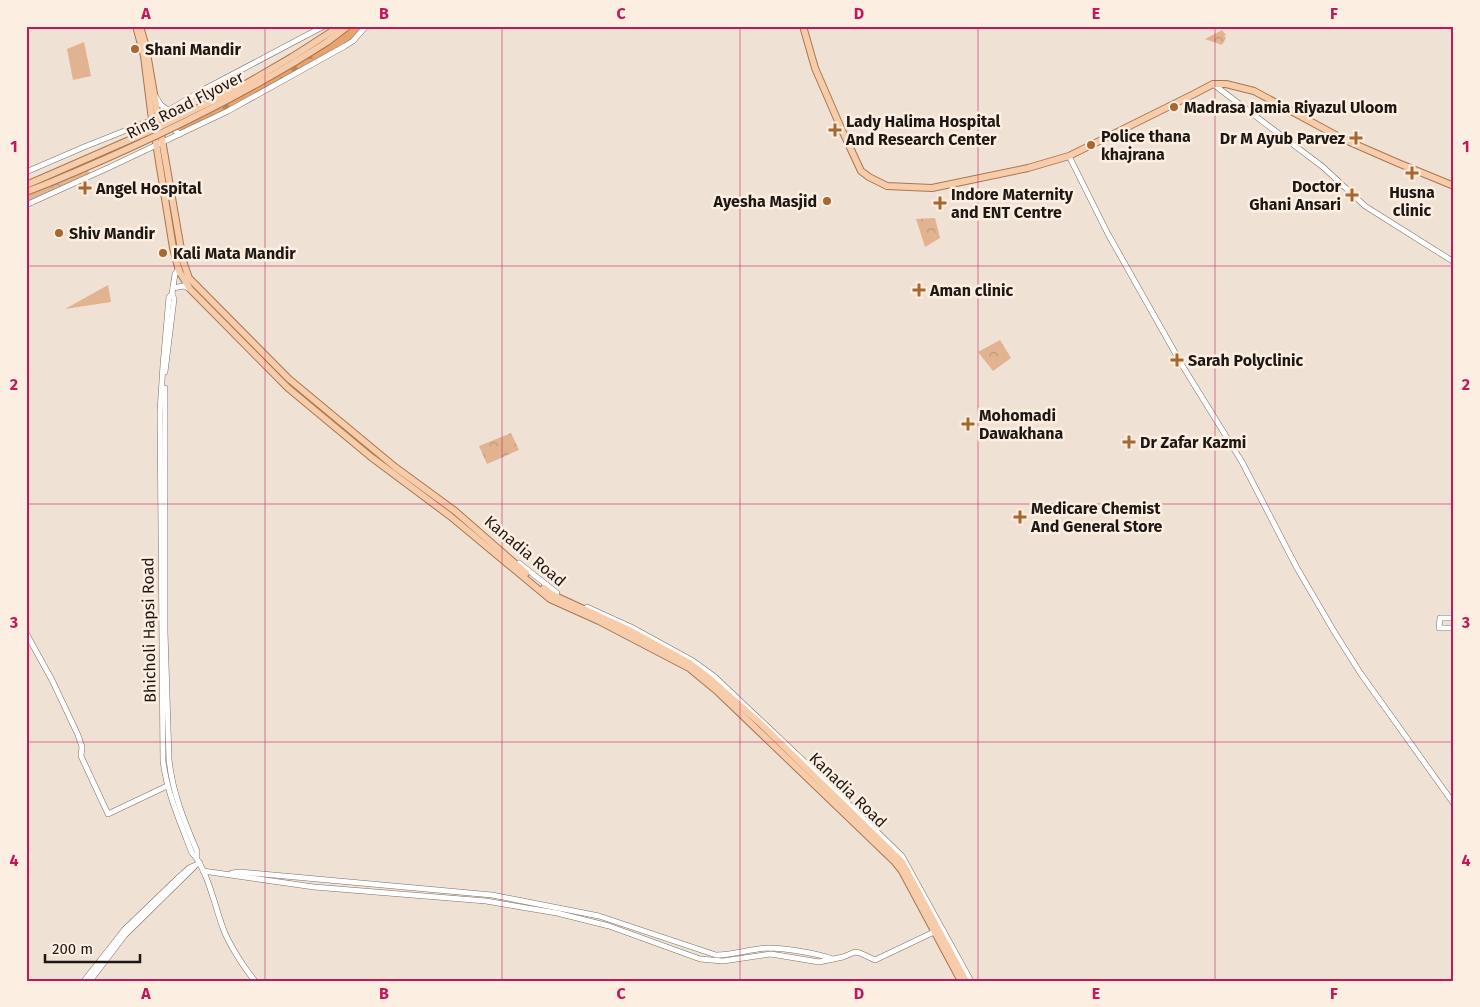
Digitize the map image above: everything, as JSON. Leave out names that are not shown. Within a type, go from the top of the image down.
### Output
[{"type":"main road","points":[[136,26],[144,56],[160,143]]},
{"type":"main road","points":[[140,26],[148,55],[155,96],[155,118]]},
{"type":"main road","points":[[325,26],[338,28]]},
{"type":"main road","name":"Ring Road Flyover","points":[[293,59],[327,42],[348,26]]},
{"type":"main road","points":[[803,26],[816,68],[862,171],[879,183],[887,186],[932,188],[1028,168],[1069,156],[1213,84],[1226,84],[1254,91],[1343,139],[1454,186]]},
{"type":"main road","name":"Ring Road Flyover","points":[[26,185],[48,179],[162,134],[242,93],[338,28]]},
{"type":"main road","name":"Kanadia Road","points":[[160,143],[173,248],[182,268],[197,288],[281,377]]},
{"type":"main road","name":"Kanadia Road","points":[[160,143],[182,268],[182,278],[190,289],[281,377],[334,422],[424,487],[554,601],[618,631],[689,668],[701,677],[894,861],[919,893]]},
{"type":"main road","name":"Ring Road Flyover","points":[[26,192],[48,179]]},
{"type":"main road","name":"Kanadia Road","points":[[502,556],[553,596],[615,621],[692,663],[781,741],[908,867],[961,981]]},
{"type":"main road","name":"Kanadia Road","points":[[937,931],[966,981]]},
{"type":"street","points":[[26,172],[155,118],[325,26]]},
{"type":"street","points":[[26,205],[228,111],[345,46],[353,41],[366,26]]},
{"type":"street","points":[[1213,84],[1323,167],[1365,206],[1454,262]]},
{"type":"street","points":[[155,96],[161,105],[168,110]]},
{"type":"street","points":[[168,110],[169,125],[180,134]]},
{"type":"street","points":[[135,127],[145,137],[148,149]]},
{"type":"street","points":[[1069,156],[1108,234],[1182,365],[1242,462],[1298,569],[1335,632],[1361,674],[1454,804]]},
{"type":"street","name":"Bhicholi Hapsi Road","points":[[182,268],[175,274],[172,294],[169,297],[160,412],[165,711],[163,761],[167,786],[192,853],[203,871],[224,931],[234,950],[255,981]]},
{"type":"street","points":[[173,288],[183,286],[190,289]]},
{"type":"street","points":[[518,562],[554,592],[615,621]]},
{"type":"street","points":[[1454,618],[1440,618],[1439,628],[1454,628]]},
{"type":"street","points":[[26,633],[52,680],[78,735],[82,747],[81,756],[108,814],[167,786]]},
{"type":"street","points":[[90,981],[125,935],[192,871],[198,860],[197,851],[183,819],[171,779],[165,711]]},
{"type":"street","points":[[84,981],[124,930],[189,868],[194,867]]},
{"type":"street","points":[[203,871],[314,886],[486,901],[557,913],[608,926],[713,961],[770,954],[819,962],[855,952],[875,960],[937,931]]},
{"type":"street","points":[[224,875],[240,872],[492,895],[599,916],[716,954],[726,955],[766,948],[821,955],[832,959]]},
{"type":"street","points":[[919,893],[971,981]]},
{"type":"green space","points":[[352,26],[362,26],[354,37],[338,47],[223,111],[180,131],[179,127],[330,43]]},
{"type":"green space","points":[[1222,30],[1226,38],[1222,45],[1205,39]]},
{"type":"green space","points":[[84,42],[91,76],[73,80],[67,49]]},
{"type":"green space","points":[[85,166],[92,176],[26,206],[26,192]]},
{"type":"green space","points":[[935,218],[940,238],[925,247],[916,219]]},
{"type":"green space","points":[[108,285],[111,302],[65,309]]},
{"type":"green space","points":[[1000,340],[1011,358],[993,371],[978,352]]},
{"type":"green space","points":[[511,433],[519,450],[487,464],[479,446]]},
{"type":"place","name":"Shani Mandir","points":[[135,49]]},
{"type":"place","name":"Madrasa Jamia Riyazul Uloom","points":[[1174,107]]},
{"type":"place","name":"Lady Halima Hospital And Research Center","points":[[835,130]]},
{"type":"place","name":"Dr M Ayub Parvez","points":[[1356,138]]},
{"type":"place","name":"Police thana khajrana","points":[[1091,145]]},
{"type":"place","name":"Husna clinic","points":[[1412,173]]},
{"type":"place","name":"Angel Hospital","points":[[85,188]]},
{"type":"place","name":"Doctor Ghani Ansari","points":[[1352,195]]},
{"type":"place","name":"Ayesha Masjid","points":[[827,201]]},
{"type":"place","name":"Indore Maternity and ENT Centre","points":[[940,203]]},
{"type":"place","name":"Shiv Mandir","points":[[59,233]]},
{"type":"place","name":"Kali Mata Mandir","points":[[163,253]]},
{"type":"place","name":"Aman clinic","points":[[919,290]]},
{"type":"place","name":"Sarah Polyclinic","points":[[1177,360]]},
{"type":"place","name":"Mohomadi Dawakhana","points":[[968,424]]},
{"type":"place","name":"Dr Zafar Kazmi","points":[[1129,442]]},
{"type":"place","name":"Medicare Chemist And General Store","points":[[1020,517]]}]
